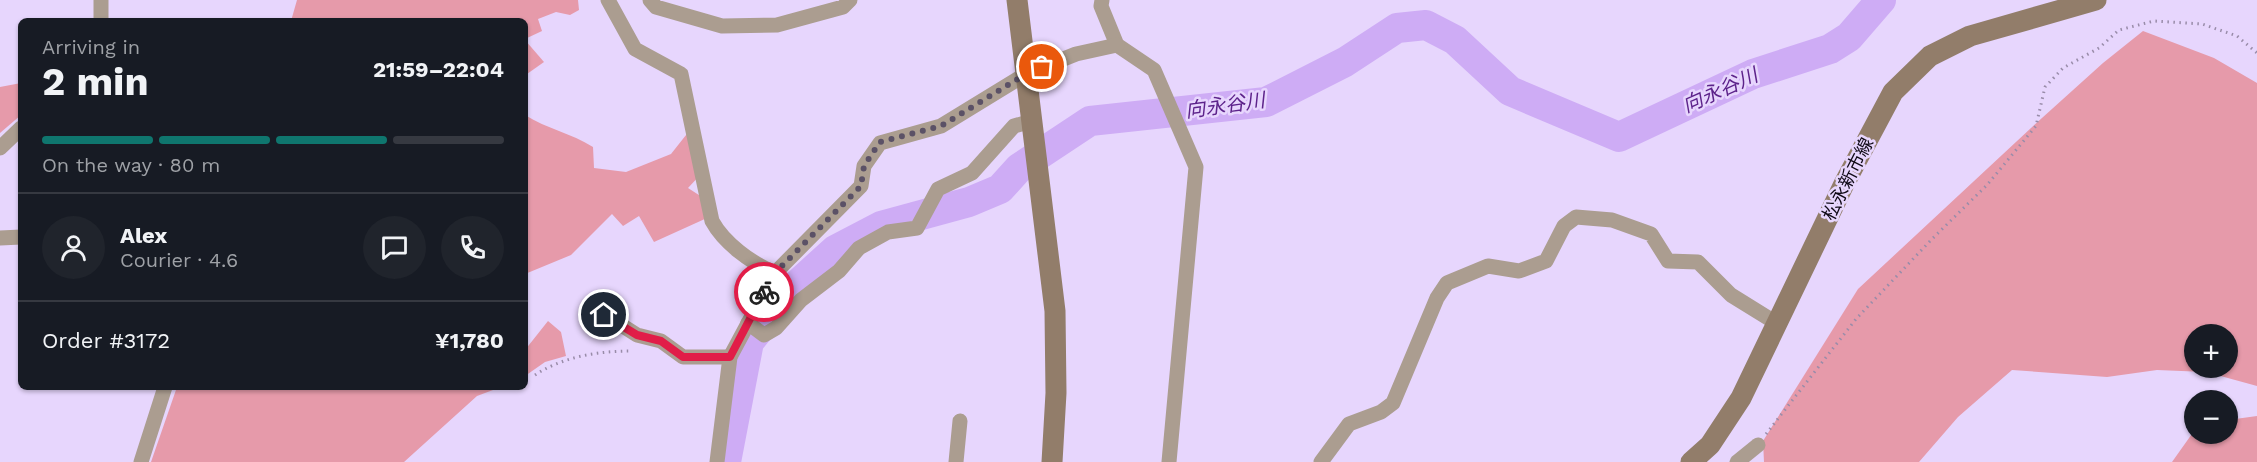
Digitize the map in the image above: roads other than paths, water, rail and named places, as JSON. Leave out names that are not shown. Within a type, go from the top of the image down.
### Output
[{"type":"main road","points":[[1017,0],[1055,311],[1056,393],[1052,462]]},
{"type":"main road","name":"松永新市線","points":[[1691,462],[1710,445],[1741,398],[1844,184],[1893,92],[1930,56],[1970,36],[2094,0]]},
{"type":"street","points":[[101,0],[101,18]]},
{"type":"street","points":[[608,0],[635,49],[681,74],[712,220],[721,236],[765,269],[775,273]]},
{"type":"street","points":[[650,0],[656,7],[722,26],[777,25],[843,7],[850,0]]},
{"type":"street","points":[[1102,0],[1101,6],[1117,45],[1154,70],[1196,167],[1169,462]]},
{"type":"street","points":[[717,462],[730,357],[775,273],[861,186],[864,166],[880,142],[941,126],[1026,74],[1076,54],[1117,45]]},
{"type":"street","points":[[748,322],[765,335],[776,328],[801,300],[839,271],[859,248],[888,232],[917,228],[938,189],[972,173],[1014,126],[1033,124]]},
{"type":"street","points":[[0,148],[18,131]]},
{"type":"street","points":[[1321,462],[1349,424],[1381,412],[1393,404],[1437,298],[1447,283],[1488,266],[1519,271],[1546,261],[1564,226],[1575,217],[1612,220],[1651,234],[1668,261],[1698,262],[1731,295],[1778,324]]},
{"type":"street","points":[[0,238],[18,237]]},
{"type":"street","points":[[604,315],[637,335],[661,341],[683,357],[730,357]]},
{"type":"street","points":[[141,462],[164,390]]},
{"type":"street","points":[[956,462],[960,421]]},
{"type":"street","points":[[1737,462],[1758,445]]},
{"type":"waterway","name":"向永谷川","points":[[726,462],[749,342],[791,290],[835,250],[881,226],[969,202],[1000,189],[1019,168],[1090,121],[1266,102],[1345,62],[1397,28],[1426,25],[1455,40],[1510,91],[1619,137],[1753,74],[1830,49],[1849,37],[1881,0]]}]
